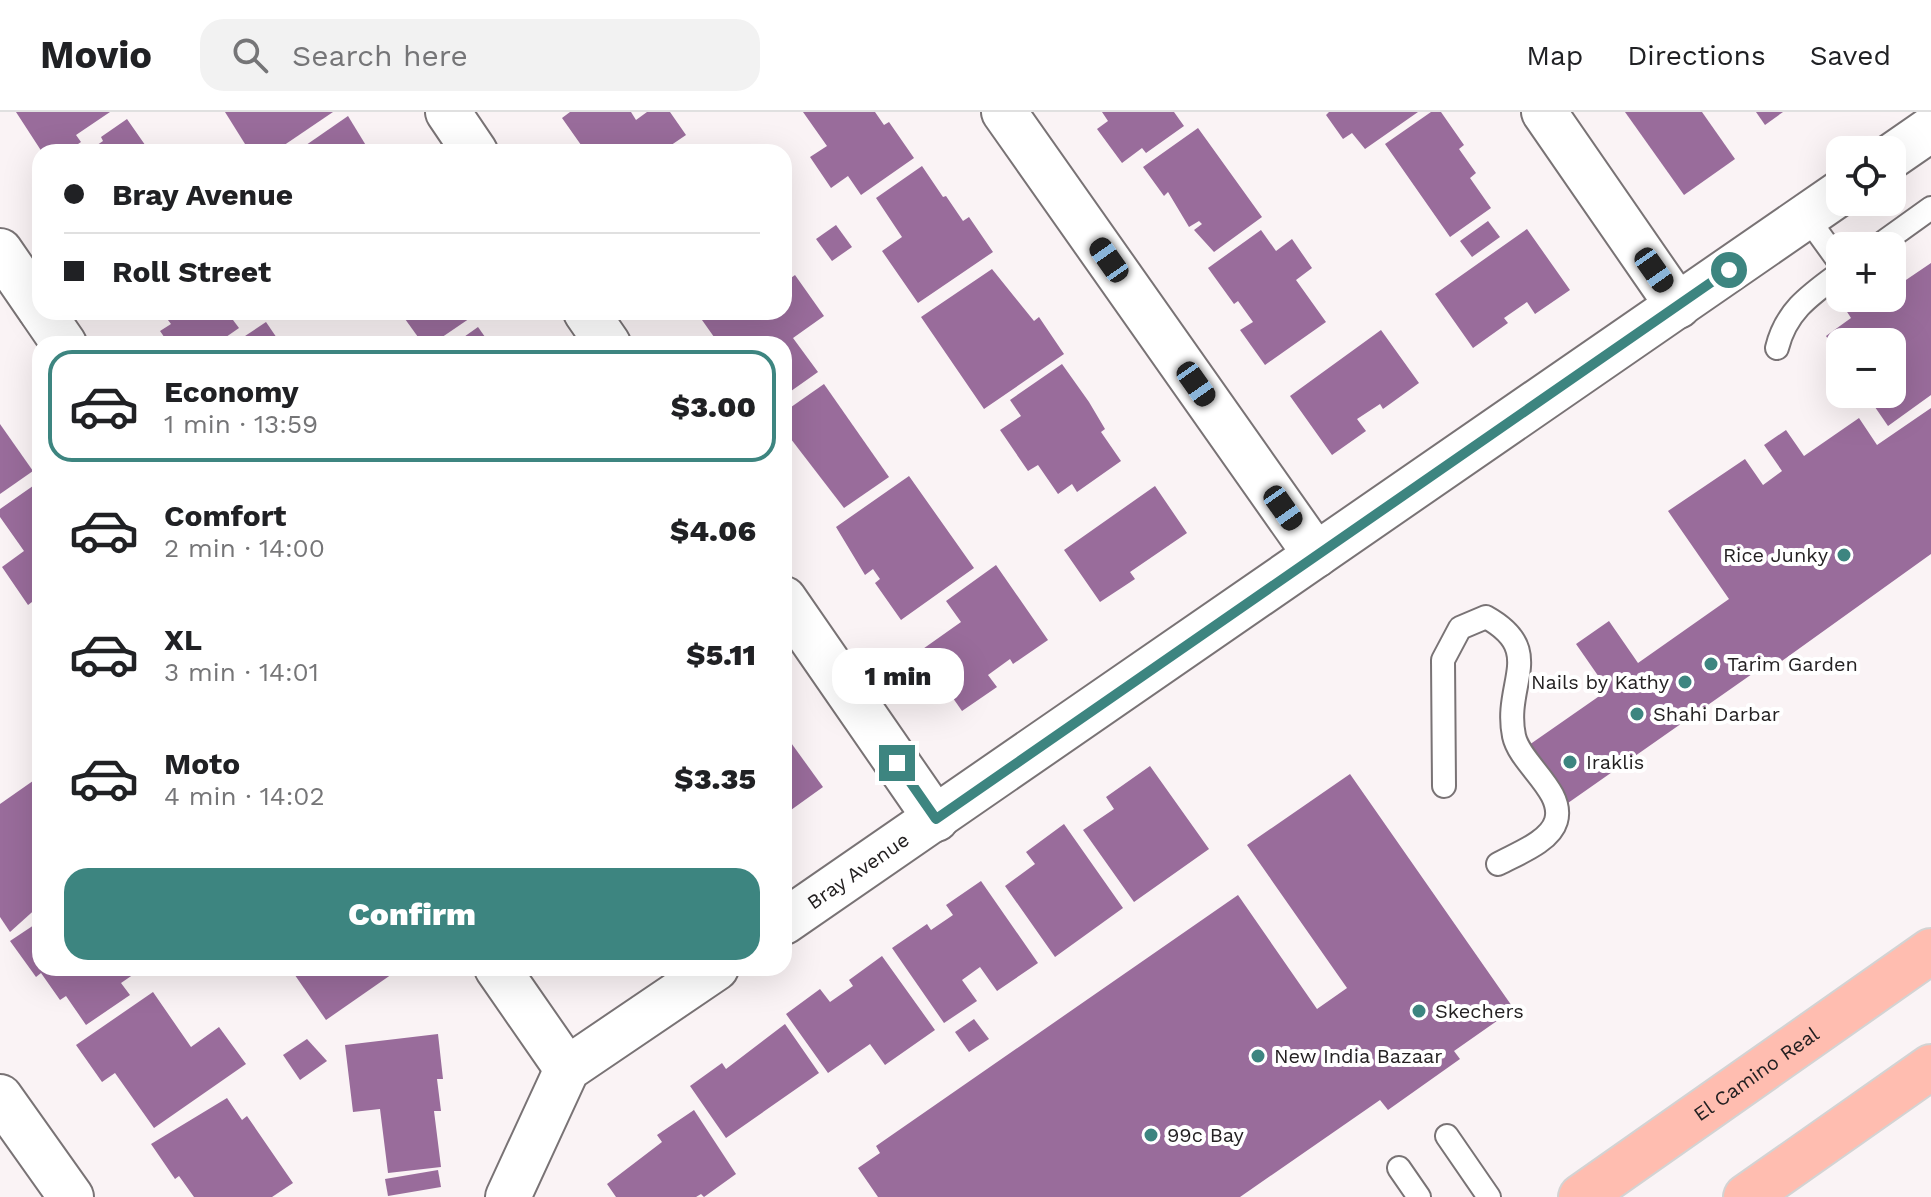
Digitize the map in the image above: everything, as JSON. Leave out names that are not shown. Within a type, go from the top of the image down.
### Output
[{"type":"main road","name":"El Camino Real","points":[[1581,1197],[1927,962]]},
{"type":"main road","points":[[1746,1197],[1931,1067]]},
{"type":"street","points":[[448,112],[470,144]]},
{"type":"street","points":[[1004,112],[1316,555]]},
{"type":"street","points":[[1544,112],[1678,306]]},
{"type":"street","points":[[1906,146],[1931,129]]},
{"type":"street","name":"Bray Avenue","points":[[792,917],[1823,204]]},
{"type":"street","points":[[0,251],[32,297]]},
{"type":"street","points":[[792,611],[936,819]]},
{"type":"street","points":[[503,976],[567,1069]]},
{"type":"street","points":[[508,1197],[567,1069],[704,976]]},
{"type":"street","points":[[1,1100],[71,1197]]},
{"type":"lane","points":[[1823,204],[1831,232]]},
{"type":"lane","points":[[1898,232],[1931,208]]},
{"type":"lane","points":[[1777,348],[1782,328],[1799,304],[1826,284]]},
{"type":"lane","points":[[1444,786],[1443,660],[1460,628],[1486,617],[1509,630],[1519,649],[1511,708],[1514,739],[1555,800],[1557,820],[1548,835],[1498,864]]},
{"type":"lane","points":[[1447,1136],[1489,1197]]},
{"type":"lane","points":[[1399,1168],[1419,1197]]},
{"type":"building","points":[[16,112],[110,112],[76,135],[81,142],[78,144],[37,144]]},
{"type":"building","points":[[225,112],[333,112],[286,144],[245,144]]},
{"type":"building","points":[[570,112],[631,112],[636,120],[647,112],[670,112],[686,135],[673,144],[580,144],[562,118]]},
{"type":"building","points":[[803,112],[875,112],[884,125],[889,122],[914,158],[861,195],[848,176],[831,188],[810,157],[827,146]]},
{"type":"building","points":[[1102,112],[1174,112],[1184,126],[1146,153],[1142,148],[1122,163],[1097,129],[1108,121]]},
{"type":"building","points":[[1329,112],[1418,112],[1365,149],[1352,133],[1343,139],[1326,115]]},
{"type":"building","points":[[1431,112],[1441,112],[1464,145],[1459,149],[1476,173],[1470,178],[1491,208],[1450,237],[1385,144]]},
{"type":"building","points":[[1625,112],[1702,112],[1735,159],[1684,195]]},
{"type":"building","points":[[1756,112],[1783,112],[1765,125]]},
{"type":"building","points":[[348,116],[365,144],[308,144]]},
{"type":"building","points":[[127,119],[144,144],[99,144],[103,141],[101,137]]},
{"type":"building","points":[[1198,128],[1262,217],[1214,252],[1194,230],[1202,224],[1199,221],[1189,227],[1168,192],[1164,196],[1143,167]]},
{"type":"building","points":[[922,166],[963,221],[969,217],[993,252],[918,303],[882,251],[902,237],[876,198]]},
{"type":"building","points":[[1488,221],[1500,237],[1472,257],[1460,241]]},
{"type":"building","points":[[836,225],[852,247],[832,261],[816,239]]},
{"type":"building","points":[[1527,229],[1570,290],[1535,314],[1527,302],[1504,318],[1508,323],[1473,348],[1435,294]]},
{"type":"building","points":[[1261,230],[1276,251],[1292,239],[1312,268],[1296,280],[1326,322],[1265,365],[1240,330],[1253,322],[1238,301],[1234,304],[1208,268]]},
{"type":"building","points":[[1931,263],[1931,395],[1888,426],[1876,408],[1906,408],[1906,328],[1837,328],[1851,318],[1847,312],[1906,312],[1906,280]]},
{"type":"building","points":[[992,269],[1034,321],[1039,317],[1064,354],[984,409],[921,317]]},
{"type":"building","points":[[795,275],[824,316],[793,338],[818,372],[792,390],[792,336],[713,336],[702,320],[792,320],[792,277]]},
{"type":"building","points":[[168,320],[233,320],[239,328],[228,336],[163,336],[160,331],[171,324]]},
{"type":"building","points":[[406,320],[467,320],[444,336],[417,336]]},
{"type":"building","points":[[266,322],[276,336],[245,336]]},
{"type":"building","points":[[478,327],[484,336],[465,336]]},
{"type":"building","points":[[1381,330],[1419,383],[1383,409],[1380,404],[1357,419],[1366,431],[1332,455],[1290,396]]},
{"type":"building","points":[[1062,364],[1089,402],[1105,429],[1101,432],[1121,461],[1077,492],[1072,484],[1058,494],[1038,465],[1028,471],[1000,430],[1021,416],[1010,400]]},
{"type":"building","points":[[824,384],[889,477],[844,508],[792,440],[792,406]]},
{"type":"building","points":[[1931,408],[1931,554],[1775,666],[1772,660],[1568,803],[1529,745],[1608,690],[1576,644],[1609,621],[1638,663],[1729,599],[1668,511],[1745,459],[1763,485],[1782,471],[1764,445],[1786,430],[1804,456],[1859,418],[1877,445]]},
{"type":"building","points":[[0,424],[32,472],[0,494]]},
{"type":"building","points":[[909,476],[974,568],[901,620],[875,583],[880,579],[873,569],[865,575],[836,527]]},
{"type":"building","points":[[1155,486],[1187,533],[1130,572],[1135,579],[1100,602],[1064,550]]},
{"type":"building","points":[[32,487],[32,602],[28,605],[2,567],[24,551],[0,517],[0,509]]},
{"type":"building","points":[[996,565],[1048,640],[1013,664],[1010,659],[988,675],[997,687],[962,711],[920,651],[961,622],[946,601]]},
{"type":"building","points":[[792,744],[823,787],[792,809]]},
{"type":"building","points":[[1150,766],[1209,849],[1134,902],[1083,830],[1114,809],[1106,797]]},
{"type":"building","points":[[1350,774],[1514,1009],[1454,1051],[1460,1059],[1388,1110],[1380,1100],[1240,1197],[878,1197],[858,1168],[880,1153],[876,1146],[1238,895],[1317,1009],[1347,988],[1247,845]]},
{"type":"building","points":[[32,782],[32,912],[10,932],[0,917],[0,804]]},
{"type":"building","points":[[1064,824],[1123,908],[1055,957],[1005,886],[1035,864],[1026,852]]},
{"type":"building","points":[[981,881],[1038,963],[997,991],[980,967],[962,980],[977,1001],[944,1023],[892,948],[927,924],[931,930],[953,915],[946,905]]},
{"type":"building","points":[[32,926],[32,971],[10,941]]},
{"type":"building","points":[[882,956],[935,1030],[885,1065],[870,1044],[828,1073],[786,1014],[820,989],[830,1002],[853,986],[849,980]]},
{"type":"building","points":[[43,976],[131,976],[121,983],[130,995],[86,1025],[66,996],[60,1000]]},
{"type":"building","points":[[296,976],[389,976],[326,1020]]},
{"type":"building","points":[[153,992],[191,1047],[219,1027],[246,1064],[154,1128],[115,1073],[102,1082],[76,1045]]},
{"type":"building","points":[[974,1019],[989,1039],[969,1052],[955,1032]]},
{"type":"building","points":[[785,1024],[819,1073],[726,1138],[690,1086],[722,1063],[726,1069]]},
{"type":"building","points":[[438,1034],[443,1079],[437,1079],[441,1111],[434,1111],[441,1167],[388,1173],[380,1109],[353,1112],[345,1045]]},
{"type":"building","points":[[307,1039],[327,1061],[300,1080],[283,1055]]},
{"type":"building","points":[[227,1098],[242,1120],[247,1116],[293,1183],[272,1197],[194,1197],[179,1176],[175,1179],[151,1144]]},
{"type":"building","points":[[694,1110],[736,1174],[704,1197],[701,1194],[696,1197],[616,1197],[607,1184],[662,1142],[657,1135]]},
{"type":"building","points":[[438,1170],[441,1187],[388,1196],[385,1179]]},
{"type":"place","name":"Rice Junky","points":[[1844,555]]},
{"type":"place","name":"Tarim Garden","points":[[1711,664]]},
{"type":"place","name":"Nails by Kathy","points":[[1685,682]]},
{"type":"place","name":"Shahi Darbar","points":[[1637,714]]},
{"type":"place","name":"Iraklis","points":[[1570,762]]},
{"type":"place","name":"Skechers","points":[[1419,1011]]},
{"type":"place","name":"New India Bazaar","points":[[1258,1056]]},
{"type":"place","name":"99c Bay","points":[[1151,1135]]},
{"type":"route","points":[[897,763],[936,819],[1729,270]]}]
